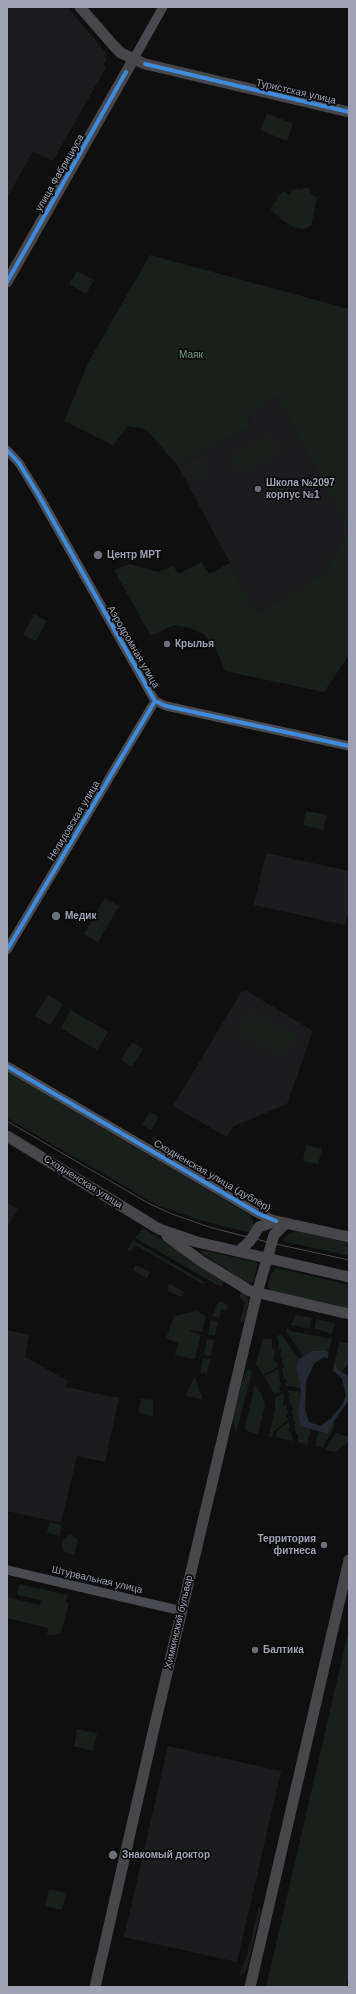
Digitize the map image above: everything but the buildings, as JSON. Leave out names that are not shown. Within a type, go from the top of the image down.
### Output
[{"type":"main road","points":[[80,7],[114,46],[133,60]]},
{"type":"main road","name":"Туристская улица","points":[[133,60],[174,72],[349,112]]},
{"type":"main road","name":"улица Фабрициуса","points":[[7,282],[133,60]]},
{"type":"main road","name":"Сходненская улица","points":[[7,1136],[158,1229],[201,1261],[257,1293],[349,1314]]},
{"type":"main road","points":[[239,1251],[250,1241],[259,1227],[281,1222],[349,1237]]},
{"type":"main road","points":[[266,1258],[274,1235],[281,1222]]},
{"type":"main road","name":"Сходненская улица","points":[[158,1229],[190,1240],[349,1277]]},
{"type":"main road","name":"Химкинский бульвар","points":[[95,1987],[266,1258]]},
{"type":"main road","points":[[250,1987],[349,1560]]},
{"type":"street","name":"улица Фабрициуса","points":[[133,60],[163,7]]},
{"type":"street","name":"Аэродромная улица","points":[[7,450],[18,463],[38,494],[155,701],[166,706],[349,746]]},
{"type":"street","name":"Нелидовская улица","points":[[7,950],[155,701]]},
{"type":"street","name":"Сходненская улица (дублёр)","points":[[7,1066],[258,1214],[281,1222]]},
{"type":"street","name":"Штурвальная улица","points":[[7,1570],[182,1611]]},
{"type":"shaded area","points":[[7,7],[67,7],[107,54],[104,57],[107,59],[103,64],[106,67],[53,161],[33,151],[7,198]]},
{"type":"shaded area","name":"Школа №2097 корпус №1","points":[[272,397],[277,398],[348,530],[324,573],[257,613],[178,466],[248,428],[249,417]]},
{"type":"shaded area","points":[[266,853],[349,871],[349,909],[345,925],[254,905]]},
{"type":"shaded area","points":[[247,991],[313,1031],[287,1104],[234,1126],[227,1137],[173,1106],[241,992]]},
{"type":"shaded area","points":[[7,1203],[18,1209],[7,1228]]},
{"type":"shaded area","points":[[7,1330],[29,1335],[25,1357],[68,1381],[66,1387],[119,1398],[105,1462],[77,1456],[61,1523],[7,1511]]},
{"type":"shaded area","points":[[325,1350],[331,1353],[338,1370],[349,1376],[349,1400],[334,1421],[328,1434],[300,1426],[298,1413],[301,1392],[296,1367],[299,1359],[313,1351]],"holes":[[[323,1357],[327,1358],[333,1370],[342,1379],[346,1396],[342,1405],[330,1419],[320,1426],[309,1422],[305,1410],[306,1382],[314,1364]]]},
{"type":"shaded area","points":[[168,1746],[281,1771],[237,1962],[124,1937]]},
{"type":"green space","points":[[267,113],[293,124],[287,141],[260,130]]},
{"type":"green space","points":[[309,187],[311,194],[317,198],[311,226],[302,229],[294,227],[285,222],[271,210],[272,205],[278,196],[284,191],[290,196],[293,189],[300,190]]},
{"type":"green space","name":"Маяк","points":[[150,255],[349,309],[349,655],[324,692],[225,671],[216,649],[204,634],[190,628],[174,625],[151,636],[114,570],[130,564],[158,572],[173,566],[179,574],[201,562],[209,574],[230,563],[257,613],[324,573],[348,530],[277,398],[272,397],[249,417],[248,428],[178,466],[146,429],[128,426],[113,445],[64,421],[89,361]]},
{"type":"green space","points":[[77,271],[94,280],[86,294],[69,284]]},
{"type":"green space","points":[[266,435],[273,437],[278,447],[276,455],[246,472],[241,472],[232,458],[232,454]]},
{"type":"green space","points":[[200,457],[209,473],[196,480],[187,464]]},
{"type":"green space","points":[[34,614],[47,621],[36,641],[23,635]]},
{"type":"green space","points":[[306,811],[327,815],[323,830],[303,825]]},
{"type":"green space","points":[[105,898],[119,906],[98,942],[84,934]]},
{"type":"green space","points":[[48,995],[63,1004],[50,1025],[35,1016]]},
{"type":"green space","points":[[248,1009],[297,1034],[285,1058],[236,1034]]},
{"type":"green space","points":[[71,1010],[108,1032],[97,1050],[61,1028]]},
{"type":"green space","points":[[132,1042],[143,1049],[132,1067],[121,1060]]},
{"type":"green space","points":[[7,1071],[250,1215],[254,1226],[252,1233],[199,1220],[159,1206],[7,1118]]},
{"type":"green space","points":[[150,1112],[159,1117],[151,1130],[142,1125]]},
{"type":"green space","points":[[306,1145],[322,1149],[318,1164],[303,1161]]},
{"type":"green space","points":[[221,1177],[236,1185],[233,1190],[248,1199],[246,1201],[217,1183]]},
{"type":"green space","points":[[143,1228],[225,1280],[221,1287],[135,1238]]},
{"type":"green space","points":[[297,1231],[349,1243],[349,1256],[283,1241],[289,1233]]},
{"type":"green space","points":[[133,1240],[204,1282],[203,1284],[135,1245],[130,1252],[127,1250]]},
{"type":"green space","points":[[202,1250],[258,1263],[254,1281],[249,1284],[201,1253]]},
{"type":"green space","points":[[136,1265],[150,1272],[147,1278],[133,1270]]},
{"type":"green space","points":[[276,1268],[349,1285],[349,1309],[270,1291],[268,1286],[271,1274]]},
{"type":"green space","points":[[170,1284],[184,1292],[181,1297],[167,1290]]},
{"type":"green space","points":[[242,1291],[249,1299],[244,1322],[240,1321],[245,1302],[239,1297]]},
{"type":"green space","points":[[219,1301],[228,1305],[227,1309],[221,1310],[219,1317],[212,1316]]},
{"type":"green space","points":[[197,1311],[206,1316],[202,1332],[190,1330],[201,1335],[195,1358],[192,1359],[175,1355],[178,1343],[166,1338],[174,1316]]},
{"type":"green space","points":[[296,1315],[312,1318],[310,1329],[297,1325],[291,1325]]},
{"type":"green space","points":[[316,1319],[335,1323],[332,1334],[316,1329],[314,1330]]},
{"type":"green space","points":[[211,1320],[218,1322],[215,1336],[208,1335]]},
{"type":"green space","points":[[287,1328],[291,1331],[332,1339],[329,1351],[313,1351],[303,1356],[286,1331]]},
{"type":"green space","points":[[281,1334],[299,1359],[296,1367],[300,1388],[286,1386],[285,1383],[287,1382],[286,1379],[284,1379],[282,1368],[284,1367],[280,1354],[281,1349],[279,1349],[278,1339],[276,1337]]},
{"type":"green space","points":[[263,1338],[272,1339],[272,1349],[274,1349],[275,1356],[273,1357],[275,1362],[277,1362],[278,1367],[263,1375],[256,1364]]},
{"type":"green space","points":[[207,1339],[214,1340],[211,1356],[204,1354]]},
{"type":"green space","points":[[340,1341],[342,1343],[349,1343],[349,1363],[341,1373],[336,1366],[335,1360]]},
{"type":"green space","points":[[203,1358],[210,1360],[207,1374],[200,1373]]},
{"type":"green space","points":[[278,1369],[281,1386],[279,1386],[280,1391],[283,1392],[274,1394],[264,1376]]},
{"type":"green space","points":[[248,1370],[252,1372],[236,1433],[232,1420],[245,1372]]},
{"type":"green space","points":[[195,1377],[202,1399],[186,1396]]},
{"type":"green space","points":[[255,1385],[262,1395],[265,1405],[258,1434],[247,1431],[245,1427]]},
{"type":"green space","points":[[287,1390],[301,1392],[298,1413],[300,1426],[311,1429],[307,1444],[298,1442],[298,1434],[296,1434],[294,1424],[296,1424],[291,1411],[293,1410]]},
{"type":"green space","points":[[284,1394],[283,1405],[286,1405],[288,1414],[286,1415],[286,1418],[289,1419],[274,1431],[272,1437],[269,1436],[275,1409],[275,1397]]},
{"type":"green space","points":[[141,1399],[153,1400],[153,1417],[138,1412]]},
{"type":"green space","points":[[289,1421],[290,1428],[288,1428],[289,1432],[291,1432],[293,1441],[276,1437],[277,1431]]},
{"type":"green space","points":[[333,1423],[335,1426],[323,1447],[315,1446],[318,1432],[328,1434]]},
{"type":"green space","points":[[336,1433],[349,1437],[349,1442],[335,1452],[325,1450]]},
{"type":"green space","points":[[50,1522],[62,1525],[60,1536],[47,1533]]},
{"type":"green space","points":[[69,1534],[76,1538],[78,1542],[74,1555],[64,1552],[62,1542]]},
{"type":"green space","points":[[19,1584],[67,1595],[66,1602],[69,1603],[61,1633],[51,1635],[47,1634],[48,1628],[7,1618],[7,1597],[40,1605],[41,1600],[17,1595]]},
{"type":"green space","points":[[349,1629],[349,1974],[346,1987],[266,1987]]},
{"type":"green space","points":[[77,1729],[97,1733],[93,1751],[74,1746]]},
{"type":"green space","points":[[49,1889],[66,1893],[62,1910],[45,1906]]},
{"type":"green space","points":[[259,1906],[261,1910],[247,1969],[242,1975],[239,1975],[248,1952]]},
{"type":"pier","points":[[329,1349],[335,1357],[333,1370],[330,1370],[327,1362]]},
{"type":"tram line","points":[[7,1121],[148,1203],[172,1214],[209,1227],[271,1243],[349,1260]]},
{"type":"cycle path","points":[[145,64],[349,112]]},
{"type":"cycle path","points":[[7,282],[126,72]]},
{"type":"cycle path","points":[[7,450],[19,463],[38,494],[155,701],[166,706],[349,746]]},
{"type":"cycle path","points":[[7,950],[155,701]]},
{"type":"cycle path","points":[[7,1066],[259,1214],[276,1221]]},
{"type":"place","name":"Школа №2097 корпус №1","points":[[258,489]]},
{"type":"place","name":"Центр МРТ","points":[[98,555]]},
{"type":"place","name":"Крылья","points":[[167,644]]},
{"type":"place","name":"Медик","points":[[56,916]]},
{"type":"place","name":"Территория фитнеса","points":[[324,1545]]},
{"type":"place","name":"Балтика","points":[[255,1650]]},
{"type":"place","name":"Знакомый доктор","points":[[113,1855]]}]
